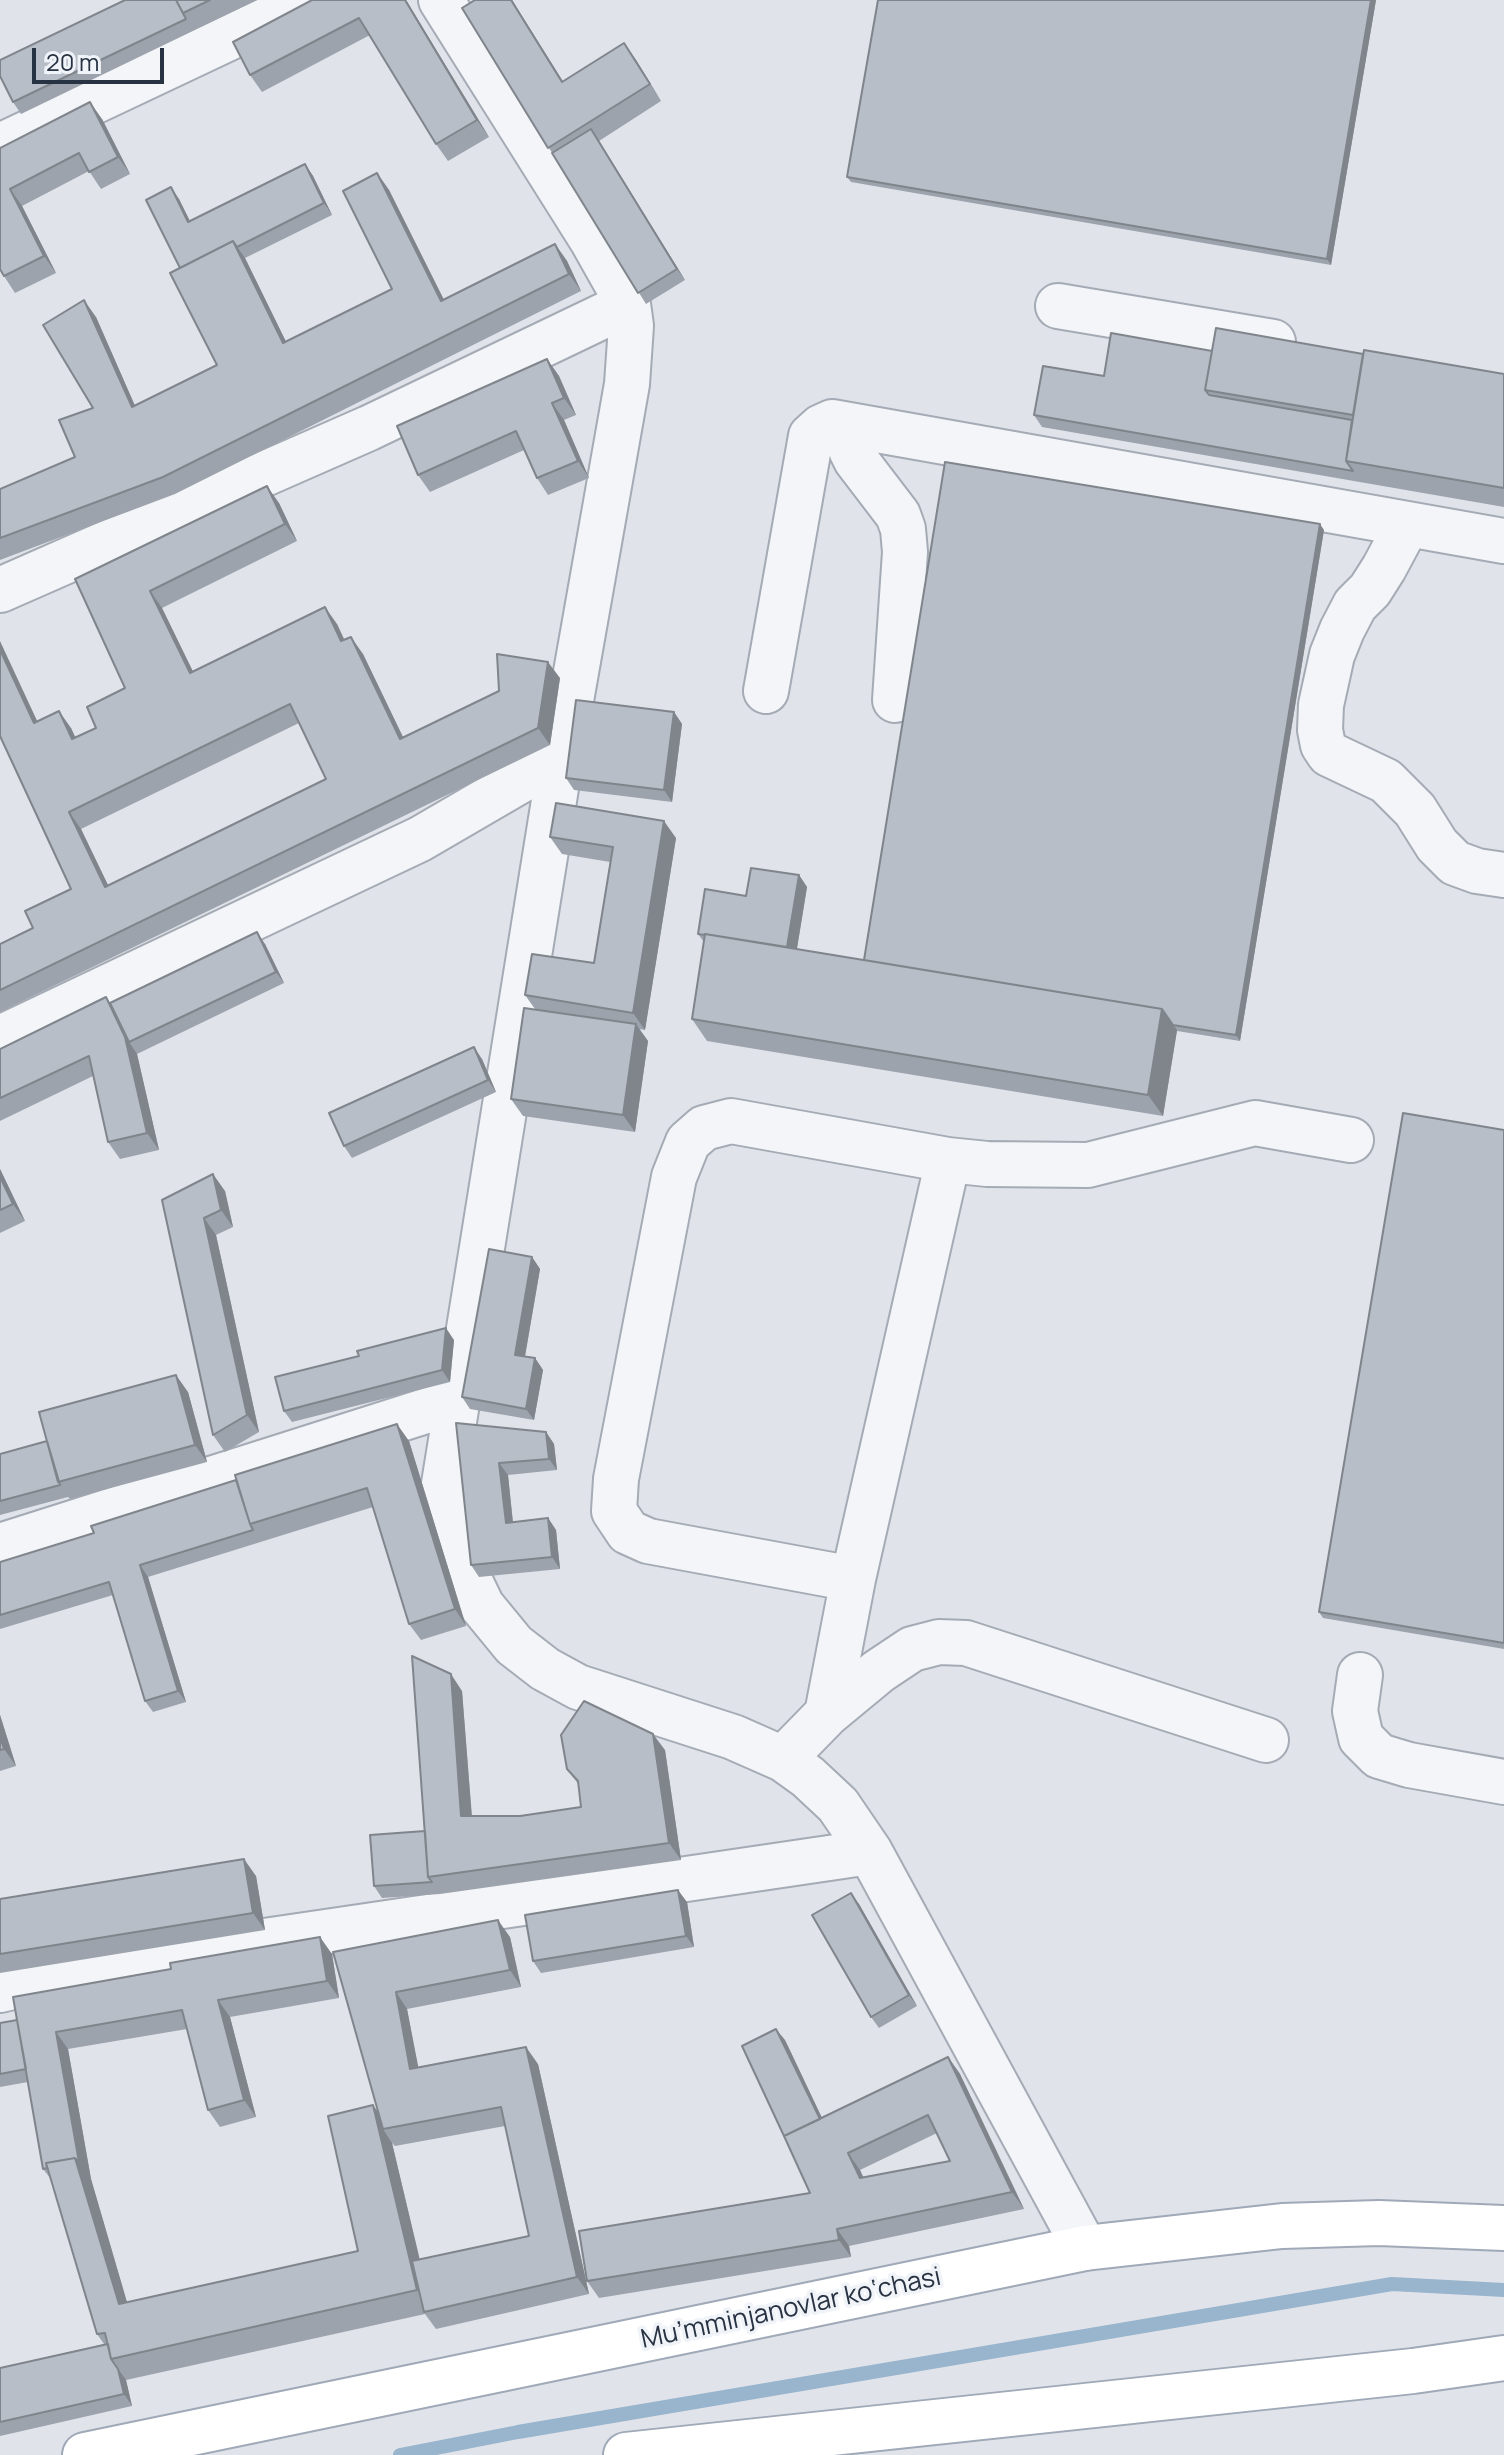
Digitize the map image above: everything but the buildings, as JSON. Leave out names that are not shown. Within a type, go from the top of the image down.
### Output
[{"type":"main road","name":"Mu’mminjanovlar ko‘chasi","points":[[85,2455],[1085,2248],[1282,2226],[1379,2223],[1504,2228]]},
{"type":"main road","points":[[626,2455],[1398,2373],[1504,2358]]},
{"type":"street","points":[[0,146],[309,0]]},
{"type":"street","points":[[441,0],[592,240],[628,304],[631,326],[627,384],[561,757],[443,1490],[454,1548],[482,1606],[514,1645],[545,1669],[578,1687],[733,1737],[783,1759],[838,1805],[870,1852],[1085,2248]]},
{"type":"street","points":[[0,590],[369,428],[628,304]]},
{"type":"street","points":[[1058,306],[1304,347]]},
{"type":"street","points":[[766,691],[811,436],[832,422],[1504,541]]},
{"type":"street","points":[[852,426],[851,450],[898,515],[903,529],[905,552],[895,700]]},
{"type":"street","points":[[1407,525],[1370,590],[1355,605],[1332,655],[1321,705],[1323,745],[1329,754],[1386,781],[1415,810],[1437,845],[1455,863],[1477,871],[1504,875]]},
{"type":"street","points":[[0,1038],[420,839],[561,757]]},
{"type":"street","points":[[853,1579],[648,1541],[628,1532],[614,1511],[616,1479],[674,1177],[688,1142],[704,1128],[731,1121],[948,1160],[987,1164],[1088,1165],[1255,1123],[1351,1140]]},
{"type":"street","points":[[827,1714],[853,1579],[948,1160]]},
{"type":"street","points":[[0,1546],[457,1401]]},
{"type":"street","points":[[783,1759],[827,1714],[879,1671],[912,1649],[939,1642],[966,1643],[1266,1740]]},
{"type":"street","points":[[1360,1675],[1355,1711],[1361,1738],[1379,1756],[1409,1765],[1504,1782]]},
{"type":"street","points":[[0,1990],[108,1964],[870,1852]]},
{"type":"waterway","points":[[400,2455],[518,2432],[1392,2284],[1504,2290]]}]
